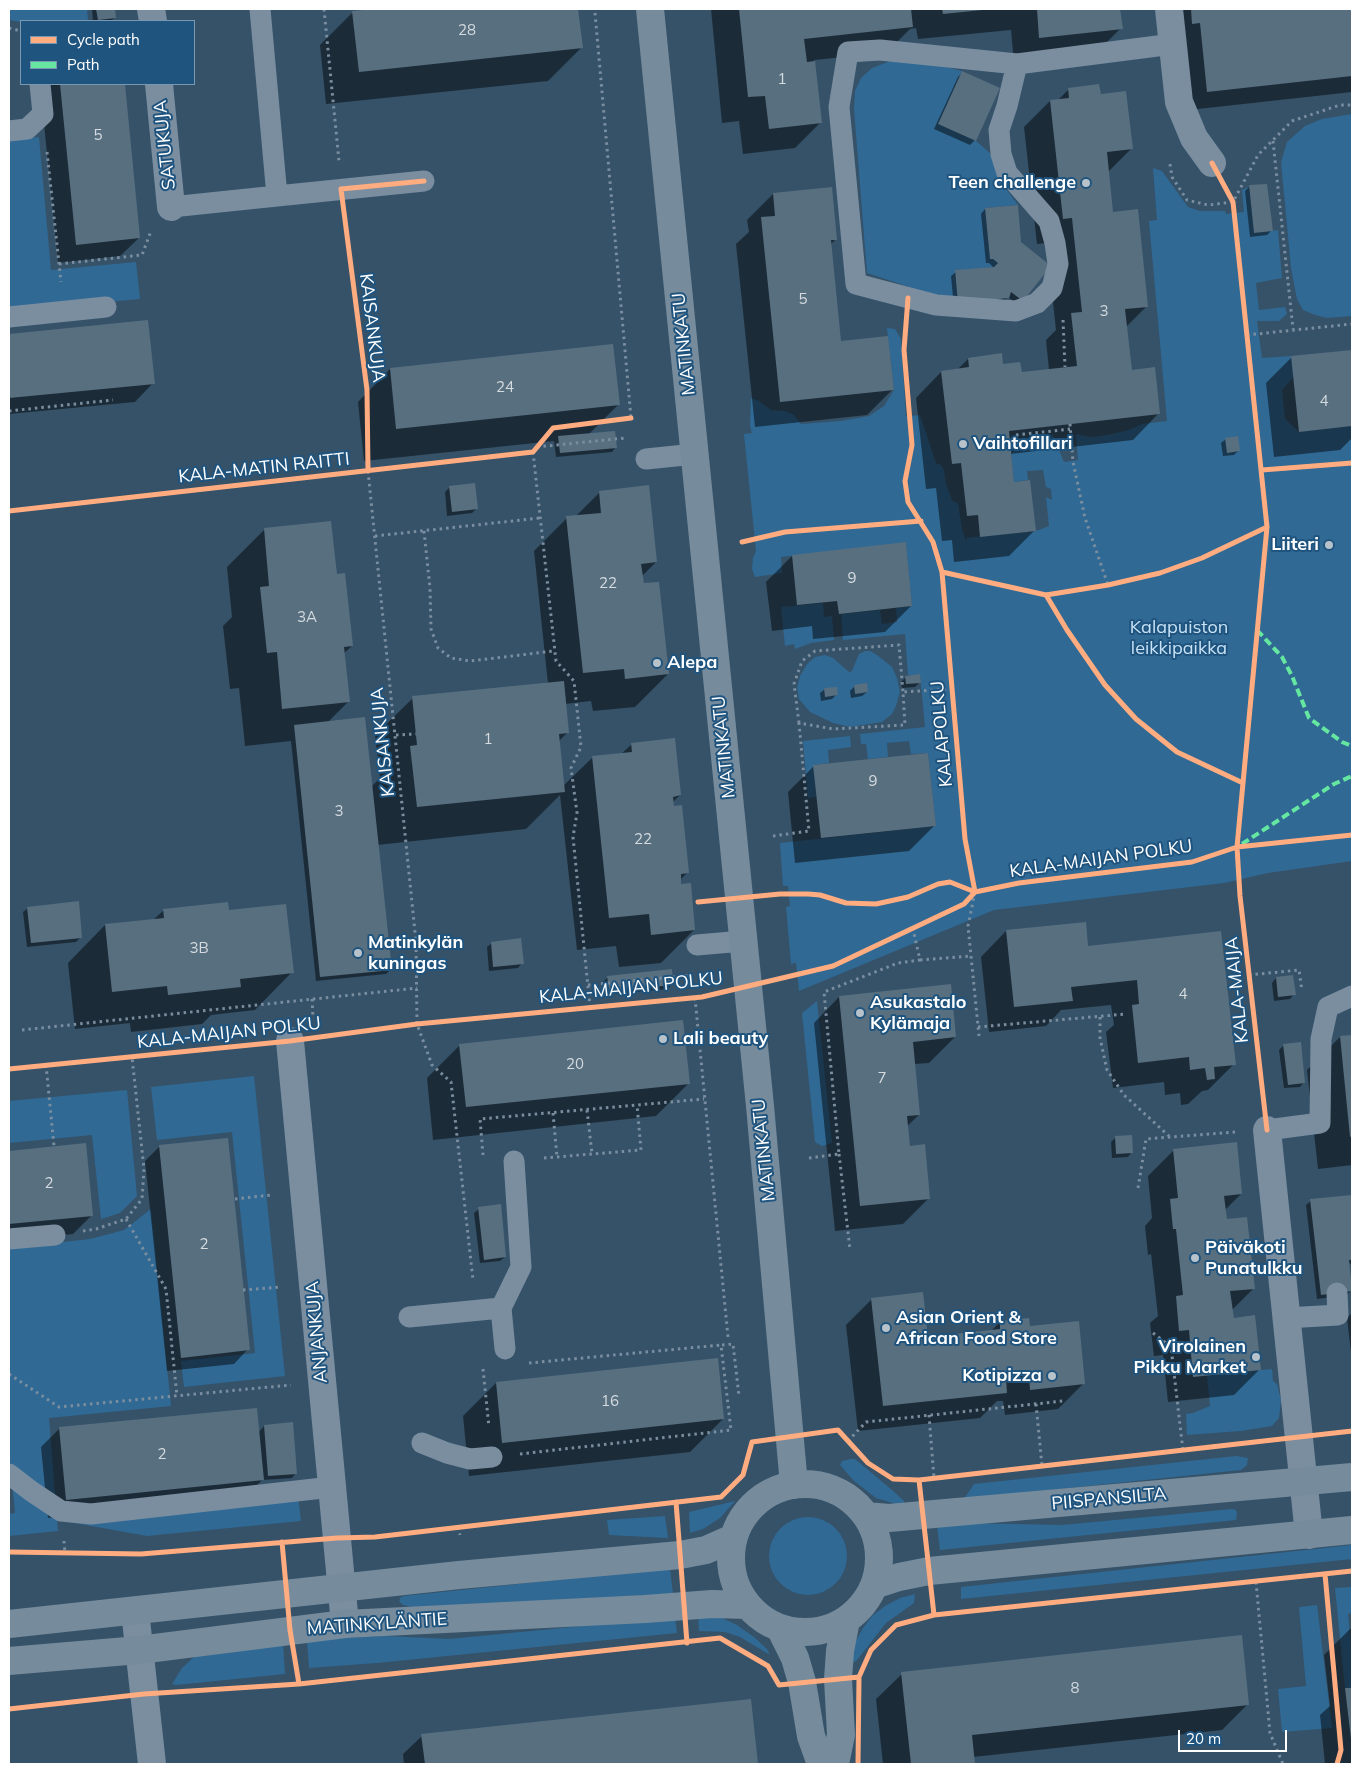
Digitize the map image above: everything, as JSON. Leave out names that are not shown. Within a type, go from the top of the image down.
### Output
[{"type":"main road","name":"MATINKATU","points":[[650,9],[774,1254],[794,1485]]},
{"type":"main road","name":"PIISPANSILTA","points":[[866,1516],[890,1518],[1303,1482],[1352,1476]]},
{"type":"main road","points":[[794,1485],[821,1486],[834,1490],[846,1497],[866,1516],[873,1529],[879,1557],[874,1585],[867,1598],[846,1620],[830,1628],[814,1632],[797,1632],[768,1623],[747,1605],[737,1589],[732,1572],[731,1553],[733,1538],[741,1520],[751,1508],[771,1493],[794,1485]]},
{"type":"main road","points":[[874,1585],[899,1577],[930,1571],[1352,1530]]},
{"type":"main road","name":"MATINKYLÄNTIE","points":[[9,1624],[459,1575],[680,1555],[706,1550],[733,1538]]},
{"type":"main road","name":"MATINKYLÄNTIE","points":[[9,1661],[139,1650],[345,1624],[645,1610],[712,1604],[747,1605]]},
{"type":"main road","points":[[835,1764],[842,1735],[838,1679],[840,1651],[846,1620]]},
{"type":"main road","points":[[780,1628],[795,1658],[802,1682],[811,1736],[821,1764]]},
{"type":"street","points":[[1169,9],[1179,102],[1194,138],[1212,163]]},
{"type":"street","name":"SATUKUJA","points":[[159,85],[171,207]]},
{"type":"street","name":"ANJANKUJA","points":[[290,1041],[345,1624]]},
{"type":"street","points":[[1267,1130],[1309,1535]]},
{"type":"street","points":[[135,1611],[152,1764]]},
{"type":"lane","points":[[260,9],[277,196]]},
{"type":"lane","points":[[1017,64],[999,130],[1001,154],[1007,173],[1049,221],[1058,264],[1052,288],[1037,303],[1016,311],[936,305],[856,284],[839,106],[848,52],[880,50],[1017,64],[1173,44]]},
{"type":"lane","points":[[9,131],[27,129],[43,114],[40,85]]},
{"type":"lane","points":[[171,207],[424,181]]},
{"type":"lane","points":[[9,317],[106,307]]},
{"type":"lane","points":[[646,459],[695,454]]},
{"type":"lane","points":[[697,945],[743,941]]},
{"type":"lane","points":[[1267,1130],[1320,1123],[1321,1039],[1328,1008],[1352,996]]},
{"type":"lane","points":[[505,1349],[501,1308],[521,1267],[514,1161]]},
{"type":"lane","points":[[9,1239],[55,1236]]},
{"type":"lane","points":[[1286,1318],[1338,1315],[1337,1293]]},
{"type":"lane","points":[[409,1317],[501,1308]]},
{"type":"lane","points":[[422,1443],[447,1453],[470,1459],[492,1457]]},
{"type":"lane","points":[[9,1474],[31,1491],[62,1510],[91,1514],[332,1487]]},
{"type":"path","points":[[324,9],[341,189]]},
{"type":"path","points":[[595,13],[631,418],[621,419]]},
{"type":"path","points":[[1244,181],[1258,155],[1292,121],[1340,104],[1352,105]]},
{"type":"path","points":[[43,114],[64,311]]},
{"type":"path","points":[[1272,141],[1294,329]]},
{"type":"path","points":[[1212,163],[1233,202],[1234,212]]},
{"type":"path","points":[[58,264],[142,255],[152,228]]},
{"type":"path","points":[[1052,288],[1063,322],[1065,367]]},
{"type":"path","points":[[1247,335],[1352,324]]},
{"type":"path","points":[[1246,325],[1248,344]]},
{"type":"path","points":[[9,411],[113,400]]},
{"type":"path","points":[[1070,424],[1073,462],[1085,518],[1108,585]]},
{"type":"path","points":[[1016,435],[1070,429]]},
{"type":"path","points":[[537,447],[616,439]]},
{"type":"path","points":[[523,453],[532,452],[542,440]]},
{"type":"path","points":[[532,452],[554,651],[556,661],[574,681],[581,746],[571,768],[577,813],[573,836],[590,1007]]},
{"type":"path","points":[[375,536],[540,518]]},
{"type":"path","points":[[424,531],[430,588],[431,629],[438,648],[451,658],[470,661],[554,651]]},
{"type":"path","points":[[1100,586],[1117,583]]},
{"type":"path","points":[[773,836],[809,831],[794,684],[802,661],[815,651],[899,645],[905,726],[833,729],[799,723]]},
{"type":"path","points":[[903,692],[952,689]]},
{"type":"path","points":[[396,735],[416,734]]},
{"type":"path","points":[[974,883],[975,892],[968,926],[979,1036]]},
{"type":"path","points":[[967,889],[975,892],[984,890]]},
{"type":"path","points":[[964,904],[975,892]]},
{"type":"path","points":[[904,933],[921,925]]},
{"type":"path","points":[[913,929],[920,960]]},
{"type":"path","points":[[850,1250],[824,992],[898,963],[971,956]]},
{"type":"path","points":[[1249,975],[1288,971]]},
{"type":"path","points":[[588,986],[689,975]]},
{"type":"path","points":[[22,1030],[417,988]]},
{"type":"path","points":[[695,998],[728,1338]]},
{"type":"path","points":[[978,1027],[1126,1014]]},
{"type":"path","points":[[1100,1017],[1100,1038],[1108,1070],[1124,1095],[1169,1136]]},
{"type":"path","points":[[417,1024],[432,1065],[451,1082],[476,1311]]},
{"type":"path","points":[[408,1026],[427,1024]]},
{"type":"path","points":[[55,1236],[96,1229],[126,1219],[142,1199],[144,1169],[132,1057]]},
{"type":"path","points":[[37,1066],[56,1064]]},
{"type":"path","points":[[46,1065],[54,1146]]},
{"type":"path","points":[[637,1105],[641,1150],[484,1164],[480,1119],[704,1099]]},
{"type":"path","points":[[587,1110],[592,1154]]},
{"type":"path","points":[[553,1112],[557,1157]]},
{"type":"path","points":[[1138,1188],[1146,1139],[1267,1130]]},
{"type":"path","points":[[809,1158],[839,1154]]},
{"type":"path","points":[[126,1219],[166,1289],[177,1396]]},
{"type":"path","points":[[1153,1333],[1171,1347],[1183,1451]]},
{"type":"path","points":[[522,1364],[733,1344],[739,1396]]},
{"type":"path","points":[[482,1360],[492,1457],[731,1430],[721,1345]]},
{"type":"path","points":[[9,1374],[59,1407],[322,1382]]},
{"type":"path","points":[[848,1441],[866,1422],[1062,1401]]},
{"type":"path","points":[[1036,1404],[1042,1466]]},
{"type":"path","points":[[929,1415],[934,1478]]},
{"type":"path","points":[[843,1436],[854,1448]]},
{"type":"path","points":[[1174,1452],[1193,1450]]},
{"type":"path","points":[[1033,1468],[1052,1465]]},
{"type":"path","points":[[923,1515],[919,1480],[944,1477]]},
{"type":"path","points":[[449,1528],[468,1526]]},
{"type":"path","points":[[458,1527],[460,1534]]},
{"type":"path","points":[[56,1553],[74,1553]]},
{"type":"path","points":[[1247,1583],[1266,1581]]},
{"type":"path","points":[[1256,1582],[1270,1734],[1283,1764]]},
{"type":"green space","points":[[9,9],[87,9],[88,20],[20,20],[20,22],[9,20]]},
{"type":"green space","points":[[893,60],[936,64],[962,71],[938,124],[976,141],[990,153],[1001,182],[1018,205],[985,208],[990,259],[998,263],[994,267],[955,271],[958,303],[867,273],[854,109],[855,91],[861,78],[872,68]]},
{"type":"green space","points":[[1352,114],[1352,316],[1327,318],[1303,310],[1297,299],[1291,268],[1281,162],[1287,142],[1305,126],[1322,119]]},
{"type":"green space","points":[[39,137],[51,270],[136,262],[140,299],[9,311],[9,139]]},
{"type":"green space","name":"Kalapuiston leikkipaikka","points":[[1153,168],[1162,171],[1188,207],[1200,211],[1225,211],[1226,214],[1244,212],[1242,190],[1249,187],[1254,233],[1278,230],[1282,278],[1256,283],[1259,310],[1285,307],[1287,314],[1279,321],[1257,321],[1262,358],[1291,356],[1294,376],[1282,390],[1285,419],[1299,432],[1352,426],[1352,861],[1268,873],[1224,883],[994,910],[799,991],[796,963],[791,964],[786,907],[790,906],[788,886],[783,886],[780,843],[936,826],[928,753],[911,754],[909,741],[887,743],[888,757],[868,759],[866,744],[861,744],[860,734],[925,727],[920,675],[908,675],[905,634],[843,640],[841,614],[880,610],[882,624],[897,622],[896,608],[912,606],[906,543],[781,557],[782,573],[755,577],[752,569],[756,551],[744,434],[752,433],[750,426],[751,398],[759,401],[771,410],[785,411],[794,415],[801,424],[841,421],[869,416],[884,406],[894,390],[887,328],[895,329],[901,339],[906,416],[920,415],[936,463],[941,465],[944,470],[946,484],[952,500],[958,504],[966,541],[967,538],[1036,531],[1049,526],[1046,497],[1052,500],[1051,489],[1046,487],[1043,470],[1027,471],[1028,480],[1014,482],[1010,439],[1053,435],[1064,462],[1078,460],[1076,434],[1091,437],[1107,435],[1129,430],[1142,424],[1167,421],[1149,221],[1157,220]]},
{"type":"green space","points":[[823,603],[824,617],[832,616],[834,640],[811,643],[795,649],[794,644],[785,646],[781,607]]},
{"type":"green space","points":[[870,651],[877,655],[892,667],[897,678],[900,692],[892,714],[882,722],[850,727],[833,723],[810,712],[799,699],[797,688],[800,676],[807,664],[815,657],[825,655],[833,658],[849,672],[852,671],[859,654]]},
{"type":"green space","points":[[850,736],[851,747],[828,750],[829,763],[814,765],[816,797],[808,798],[803,741]]},
{"type":"green space","points":[[817,1001],[832,1143],[822,1146],[815,1142],[802,1013]]},
{"type":"green space","points":[[254,1076],[285,1376],[184,1387],[181,1361],[255,1353],[232,1132],[157,1140],[151,1087]]},
{"type":"green space","points":[[127,1090],[137,1196],[120,1213],[101,1219],[92,1135],[9,1143],[9,1101]]},
{"type":"green space","points":[[151,1209],[171,1406],[49,1418],[58,1531],[9,1536],[9,1514],[15,1513],[9,1449],[9,1248],[90,1239],[124,1230]]},
{"type":"green space","points":[[1272,1369],[1273,1381],[1277,1384],[1281,1400],[1279,1418],[1272,1426],[1241,1431],[1187,1435],[1186,1414],[1210,1406],[1207,1375]]},
{"type":"green space","points":[[1236,1456],[1248,1458],[1247,1465],[1241,1470],[964,1499],[974,1484]]},
{"type":"green space","points":[[855,1459],[892,1490],[904,1501],[905,1505],[876,1498],[854,1481],[840,1465],[842,1461]]},
{"type":"green space","points":[[298,1496],[301,1521],[147,1536],[69,1522],[68,1515]]},
{"type":"green space","points":[[735,1501],[720,1518],[703,1529],[690,1533],[689,1512]]},
{"type":"green space","points":[[1236,1510],[1236,1520],[940,1550],[937,1526],[961,1523],[1062,1525]]},
{"type":"green space","points":[[665,1516],[668,1538],[609,1535],[607,1520]]},
{"type":"green space","points":[[808,1517],[823,1520],[836,1528],[844,1541],[847,1556],[844,1571],[836,1584],[823,1592],[808,1595],[793,1592],[780,1584],[772,1571],[769,1556],[772,1541],[780,1528],[793,1520]]},
{"type":"green space","points":[[1352,1545],[1352,1559],[961,1599],[961,1587]]},
{"type":"green space","points":[[670,1568],[673,1594],[419,1609],[403,1605],[399,1601],[404,1596]]},
{"type":"green space","points":[[1352,1587],[1352,1613],[1348,1614],[1352,1655],[1352,1688],[1345,1688],[1335,1588]]},
{"type":"green space","points":[[915,1594],[914,1603],[886,1623],[857,1660],[850,1665],[854,1644],[872,1616],[900,1598]]},
{"type":"green space","points":[[1317,1605],[1332,1728],[1282,1732],[1278,1689],[1306,1686],[1299,1607]]},
{"type":"green space","points":[[698,1615],[722,1618],[737,1625],[754,1637],[767,1649],[770,1655],[740,1637],[725,1632],[699,1631]]},
{"type":"green space","points":[[675,1617],[677,1633],[309,1668],[307,1640],[386,1636],[449,1639]]},
{"type":"green space","points":[[283,1642],[285,1674],[172,1684],[182,1668],[194,1657],[213,1651]]},
{"type":"building","points":[[96,9],[115,9],[116,18],[98,20]]},
{"type":"building","points":[[374,9],[578,9],[583,48],[359,72],[352,11]]},
{"type":"building","points":[[739,9],[911,9],[913,27],[804,39],[807,62],[815,61],[822,123],[769,129],[765,96],[748,97]]},
{"type":"building","points":[[942,9],[982,9],[982,10],[943,14]]},
{"type":"building","points":[[1037,9],[1120,9],[1123,29],[1039,38]]},
{"type":"building","points":[[1191,9],[1352,9],[1352,76],[1207,92],[1200,23],[1192,24]]},
{"type":"building","points":[[962,71],[1000,88],[976,141],[938,124]]},
{"type":"building","points":[[1099,84],[1101,94],[1126,91],[1133,149],[1107,152],[1113,212],[1138,209],[1148,307],[1125,309],[1132,370],[1155,367],[1160,414],[1009,431],[1014,482],[1030,480],[1036,531],[980,537],[978,515],[967,516],[961,463],[952,464],[941,371],[969,367],[968,358],[1002,353],[1003,364],[1020,362],[1022,372],[1077,366],[1071,313],[1082,312],[1072,218],[1063,219],[1050,100],[1069,98],[1068,88]]},
{"type":"building","points":[[60,85],[125,85],[140,238],[76,245]]},
{"type":"building","points":[[1267,184],[1273,231],[1254,233],[1249,185]]},
{"type":"building","points":[[832,187],[837,240],[831,240],[841,341],[888,336],[894,390],[780,402],[761,217],[775,216],[773,193]]},
{"type":"building","points":[[1018,205],[1021,242],[1051,266],[1023,301],[1011,292],[1009,298],[958,303],[955,270],[994,267],[998,263],[990,259],[985,208]]},
{"type":"building","points":[[148,320],[155,384],[9,398],[9,334]]},
{"type":"building","points":[[613,344],[620,405],[396,429],[390,368]]},
{"type":"building","points":[[1352,350],[1352,426],[1299,432],[1291,356]]},
{"type":"building","points":[[615,431],[617,448],[560,453],[558,436]]},
{"type":"building","points":[[1238,436],[1240,451],[1227,453],[1225,438]]},
{"type":"building","points":[[475,483],[478,509],[452,512],[449,486]]},
{"type":"building","points":[[649,485],[657,562],[641,564],[644,583],[659,582],[669,674],[625,679],[624,669],[583,673],[566,516],[601,513],[599,491]]},
{"type":"building","points":[[331,521],[337,574],[345,573],[353,646],[344,647],[350,702],[282,709],[277,652],[267,653],[260,587],[269,586],[264,528]]},
{"type":"building","points":[[906,542],[912,606],[839,614],[837,601],[797,605],[792,555]]},
{"type":"building","points":[[920,674],[921,683],[906,684],[905,676]]},
{"type":"building","points":[[564,681],[569,733],[559,734],[565,792],[417,807],[410,746],[417,745],[412,696]]},
{"type":"building","points":[[867,683],[868,692],[855,694],[854,685]]},
{"type":"building","points":[[837,687],[838,695],[825,697],[824,688]]},
{"type":"building","points":[[365,717],[392,970],[320,977],[294,725]]},
{"type":"building","points":[[675,738],[681,795],[673,797],[674,806],[682,805],[689,873],[681,874],[681,884],[691,883],[695,930],[651,935],[649,914],[609,918],[592,756],[632,752],[631,743]]},
{"type":"building","points":[[928,753],[936,826],[821,838],[813,765]]},
{"type":"building","points":[[79,901],[82,938],[31,943],[27,907]]},
{"type":"building","points":[[228,902],[229,910],[286,904],[294,973],[240,979],[241,987],[168,995],[167,986],[112,992],[105,924],[164,918],[163,909]]},
{"type":"building","points":[[1086,922],[1088,946],[1221,931],[1236,1065],[1214,1067],[1215,1079],[1207,1080],[1205,1068],[1190,1070],[1189,1057],[1138,1063],[1132,1005],[1139,1004],[1137,980],[1071,987],[1073,1001],[1014,1007],[1006,930]]},
{"type":"building","points":[[521,938],[524,964],[493,967],[491,942]]},
{"type":"building","points":[[672,969],[673,985],[609,991],[607,976]]},
{"type":"building","points":[[1293,975],[1296,995],[1278,997],[1276,977]]},
{"type":"building","points":[[951,984],[956,1037],[913,1042],[920,1115],[907,1116],[910,1146],[925,1144],[930,1199],[860,1206],[839,996]]},
{"type":"building","points":[[683,1020],[690,1084],[466,1107],[459,1044]]},
{"type":"building","points":[[1352,1035],[1352,1136],[1350,1137],[1340,1036]]},
{"type":"building","points":[[1301,1042],[1305,1083],[1288,1085],[1283,1044]]},
{"type":"building","points":[[1132,1135],[1133,1153],[1116,1154],[1115,1136]]},
{"type":"building","points":[[228,1138],[250,1350],[181,1358],[159,1145]]},
{"type":"building","points":[[1237,1142],[1242,1194],[1224,1196],[1227,1219],[1247,1217],[1255,1289],[1230,1291],[1234,1318],[1255,1315],[1261,1370],[1193,1377],[1189,1330],[1179,1331],[1176,1296],[1183,1295],[1176,1229],[1173,1229],[1170,1199],[1178,1198],[1173,1149]]},
{"type":"building","points":[[86,1143],[93,1216],[9,1224],[9,1151]]},
{"type":"building","points":[[1352,1195],[1352,1260],[1349,1260],[1352,1291],[1321,1295],[1310,1199]]},
{"type":"building","points":[[501,1204],[506,1257],[484,1260],[478,1207]]},
{"type":"building","points":[[923,1292],[928,1337],[1000,1329],[1000,1321],[1029,1318],[1030,1326],[1079,1321],[1085,1384],[1030,1390],[1029,1375],[1006,1378],[1007,1393],[883,1406],[871,1298]]},
{"type":"building","points":[[718,1358],[724,1419],[502,1443],[496,1382]]},
{"type":"building","points":[[257,1408],[264,1480],[66,1500],[59,1427]]},
{"type":"building","points":[[293,1422],[297,1474],[268,1476],[264,1425]]},
{"type":"building","points":[[1242,1635],[1249,1705],[972,1735],[975,1764],[911,1764],[901,1672]]},
{"type":"building","points":[[1345,1688],[1352,1688],[1352,1739],[1351,1739]]},
{"type":"building","points":[[751,1699],[758,1764],[425,1764],[421,1734]]},
{"type":"marked path","points":[[1257,630],[1282,657],[1309,718],[1342,742],[1352,746]]},
{"type":"marked path","points":[[1242,844],[1334,784],[1352,776]]},
{"type":"cycle path","name":"KALA-MAIJA","points":[[1212,163],[1233,202],[1267,527],[1237,847],[1240,896],[1267,1130]]},
{"type":"cycle path","name":"KAISANKUJA","points":[[368,471],[367,390],[341,189],[424,181]]},
{"type":"cycle path","name":"KALAPOLKU","points":[[908,298],[904,350],[912,445],[905,481],[908,502],[933,542],[942,572],[965,839],[975,892]]},
{"type":"cycle path","name":"KALA-MATIN RAITTI","points":[[9,511],[533,452],[553,428],[631,418]]},
{"type":"cycle path","points":[[1262,470],[1352,463]]},
{"type":"cycle path","points":[[742,542],[785,532],[921,521]]},
{"type":"cycle path","points":[[942,572],[1046,595],[1108,585],[1160,573],[1202,558],[1267,527]]},
{"type":"cycle path","points":[[1046,595],[1067,630],[1105,685],[1136,719],[1177,752],[1243,783]]},
{"type":"cycle path","name":"KALA-MAIJAN POLKU","points":[[9,1069],[290,1041],[417,1024],[702,997],[833,966],[964,904],[975,892],[1019,883],[1192,862],[1237,847],[1352,835]]},
{"type":"cycle path","points":[[698,902],[780,894],[808,894],[820,895],[846,903],[876,904],[908,897],[938,884],[950,882],[975,892]]},
{"type":"cycle path","points":[[9,1552],[141,1554],[337,1538],[375,1537],[721,1497],[743,1475],[752,1442],[838,1430],[868,1463],[893,1479],[919,1480],[1352,1431]]},
{"type":"cycle path","points":[[919,1480],[934,1615]]},
{"type":"cycle path","points":[[676,1502],[687,1643]]},
{"type":"cycle path","points":[[282,1542],[290,1630],[299,1684]]},
{"type":"cycle path","points":[[858,1764],[859,1677],[871,1650],[896,1625],[934,1615],[1352,1571]]},
{"type":"cycle path","points":[[1325,1574],[1341,1750],[1337,1764]]},
{"type":"cycle path","points":[[9,1709],[144,1694],[299,1684],[720,1638],[768,1666],[779,1685],[859,1677]]},
{"type":"place","name":"Teen challenge","points":[[1086,183]]},
{"type":"place","name":"Vaihtofillari","points":[[963,444]]},
{"type":"place","name":"Liiteri","points":[[1329,545]]},
{"type":"place","name":"Alepa","points":[[657,663]]},
{"type":"place","name":"Matinkylän kuningas","points":[[358,953]]},
{"type":"place","name":"Asukastalo Kylämaja","points":[[860,1013]]},
{"type":"place","name":"Lali beauty","points":[[663,1039]]},
{"type":"place","name":"Päiväkoti Punatulkku","points":[[1195,1258]]},
{"type":"place","name":"Asian Orient & African Food Store","points":[[886,1328]]},
{"type":"place","name":"Virolainen Pikku Market","points":[[1256,1357]]},
{"type":"place","name":"Kotipizza","points":[[1052,1376]]}]
